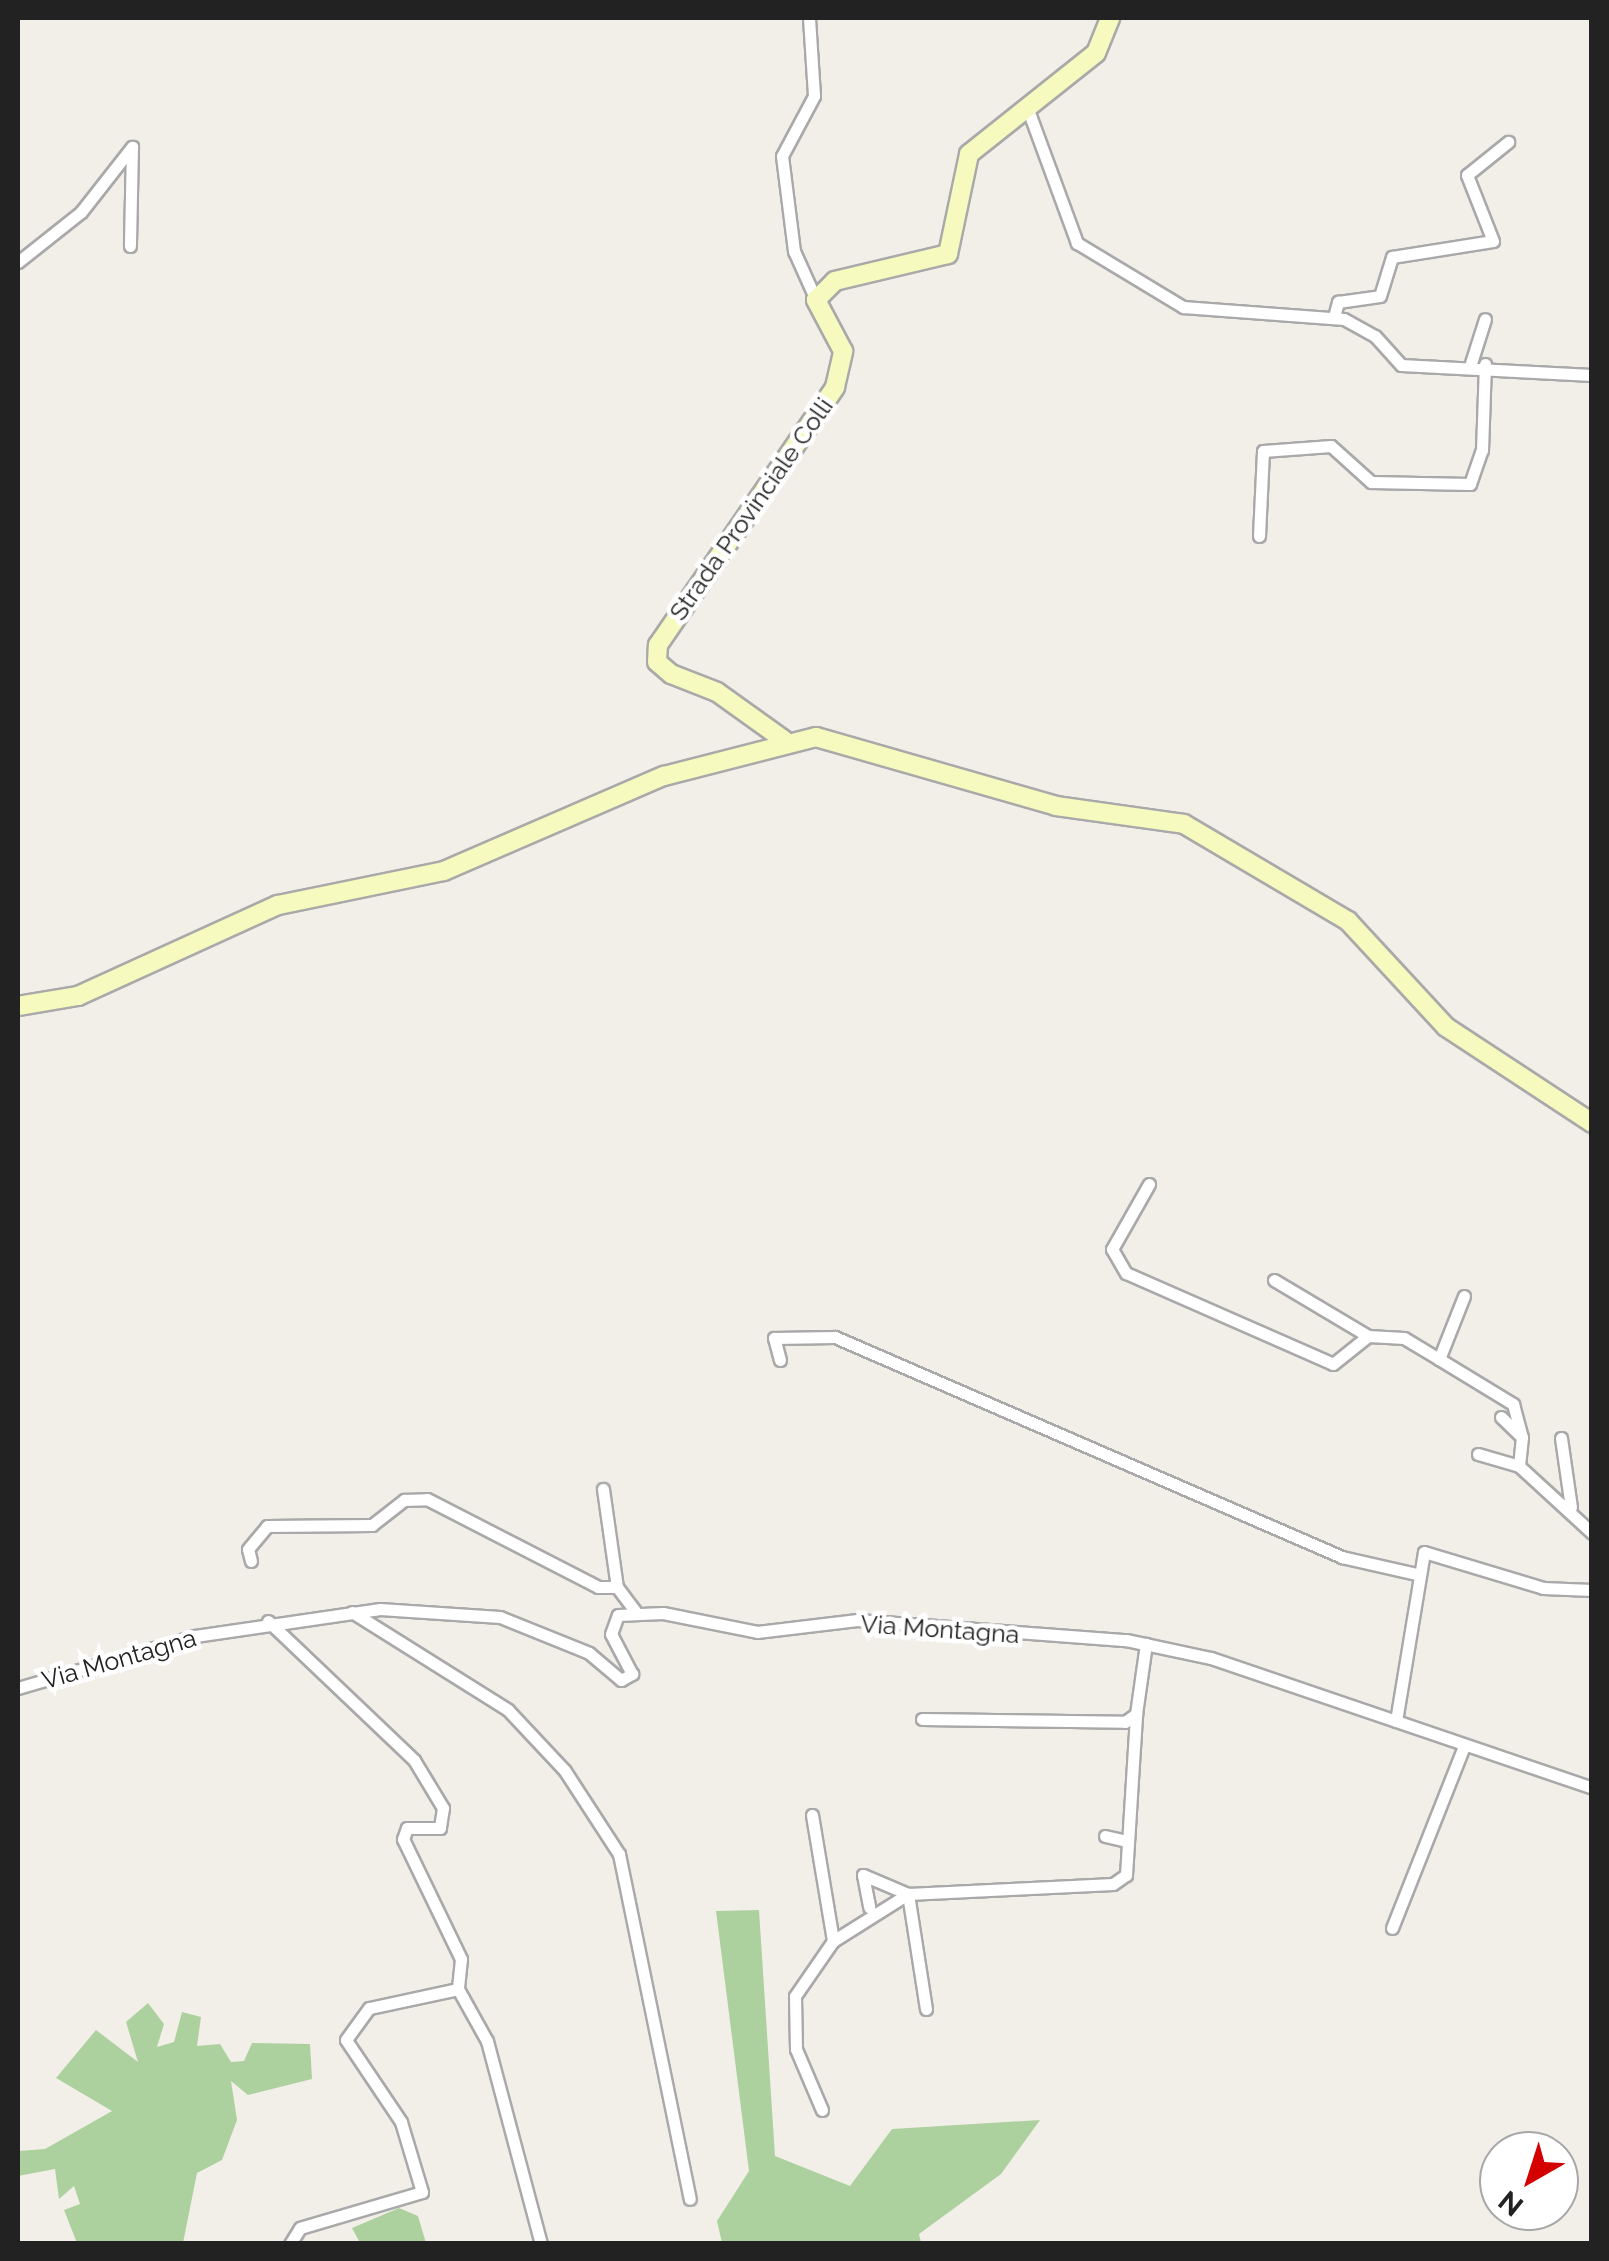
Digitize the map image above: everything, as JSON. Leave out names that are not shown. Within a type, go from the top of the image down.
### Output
[{"type":"main road","points":[[816,300],[835,282],[948,254],[968,154],[1096,53],[1110,18]]},
{"type":"main road","name":"Strada Provinciale Colli","points":[[784,740],[671,674],[657,662],[658,644],[834,387],[842,351],[816,300]]},
{"type":"main road","points":[[18,1006],[78,996],[278,905],[490,856],[664,776],[784,740],[851,742],[1056,806],[1184,824],[1348,922],[1446,1027],[1592,1123]]},
{"type":"street","points":[[809,18],[814,96],[782,156],[794,251],[816,300]]},
{"type":"street","points":[[1028,107],[1053,193],[1078,242],[1100,262],[1182,307],[1334,317],[1375,336],[1400,366],[1478,363],[1592,375]]},
{"type":"street","points":[[1334,317],[1338,302],[1380,296],[1392,257],[1492,241],[1467,176],[1508,142]]},
{"type":"street","points":[[18,262],[82,212],[132,147],[130,246]]},
{"type":"street","points":[[1259,536],[1263,451],[1331,446],[1370,482],[1470,484],[1482,450],[1478,363],[1485,319]]},
{"type":"street","points":[[1149,1184],[1112,1249],[1126,1273],[1333,1364],[1368,1336]]},
{"type":"street","points":[[1274,1280],[1368,1336],[1404,1338],[1513,1404],[1522,1436],[1520,1466]]},
{"type":"street","points":[[1439,1359],[1464,1296]]},
{"type":"street","points":[[780,1360],[774,1338],[836,1336],[1342,1556],[1416,1574]]},
{"type":"street","points":[[1501,1417],[1522,1436]]},
{"type":"street","points":[[1561,1438],[1570,1507]]},
{"type":"street","points":[[1478,1454],[1520,1466],[1570,1507],[1592,1533]]},
{"type":"street","points":[[603,1489],[617,1586],[634,1611]]},
{"type":"street","points":[[251,1561],[248,1549],[267,1526],[372,1525],[404,1500],[427,1499],[598,1587],[617,1586]]},
{"type":"street","points":[[1396,1722],[1416,1574],[1435,1550],[1543,1588],[1592,1590]]},
{"type":"street","name":"Via Montagna","points":[[18,1688],[268,1621],[352,1612],[428,1606],[500,1617],[589,1653],[621,1680],[637,1677],[611,1634],[618,1615],[634,1611],[757,1632],[857,1620],[1146,1644],[1592,1788]]},
{"type":"street","points":[[352,1612],[508,1710],[565,1770],[619,1854],[690,2198]]},
{"type":"street","points":[[268,1621],[414,1760],[443,1808],[440,1828],[408,1828],[403,1839],[450,1925],[458,1988],[487,2040],[541,2244]]},
{"type":"street","points":[[868,1907],[864,1875],[908,1894],[1113,1884],[1126,1875],[1136,1714],[1146,1644]]},
{"type":"street","points":[[922,1720],[1125,1722],[1136,1714]]},
{"type":"street","points":[[1392,1928],[1464,1746]]},
{"type":"street","points":[[812,1815],[833,1941]]},
{"type":"street","points":[[1105,1836],[1127,1841]]},
{"type":"street","points":[[822,2110],[796,2049],[795,1996],[833,1941],[908,1894]]},
{"type":"street","points":[[908,1894],[926,2009]]},
{"type":"street","points":[[290,2244],[300,2228],[422,2192],[401,2122],[346,2040],[369,2008],[458,1988]]},
{"type":"green space","points":[[759,1910],[775,2156],[850,2186],[892,2129],[1040,2120],[1001,2174],[919,2234],[921,2243],[722,2243],[717,2221],[749,2171],[716,1911]]},
{"type":"green space","points":[[148,2003],[164,2024],[157,2047],[174,2042],[182,2012],[201,2017],[197,2046],[220,2044],[231,2062],[244,2061],[252,2043],[310,2044],[312,2079],[248,2095],[231,2081],[237,2120],[222,2160],[197,2173],[183,2243],[77,2243],[64,2210],[80,2204],[74,2186],[59,2199],[55,2169],[18,2176],[18,2151],[45,2149],[112,2111],[56,2078],[96,2030],[138,2062],[126,2022]]},
{"type":"green space","points":[[399,2208],[418,2216],[426,2243],[360,2243],[352,2228]]}]
